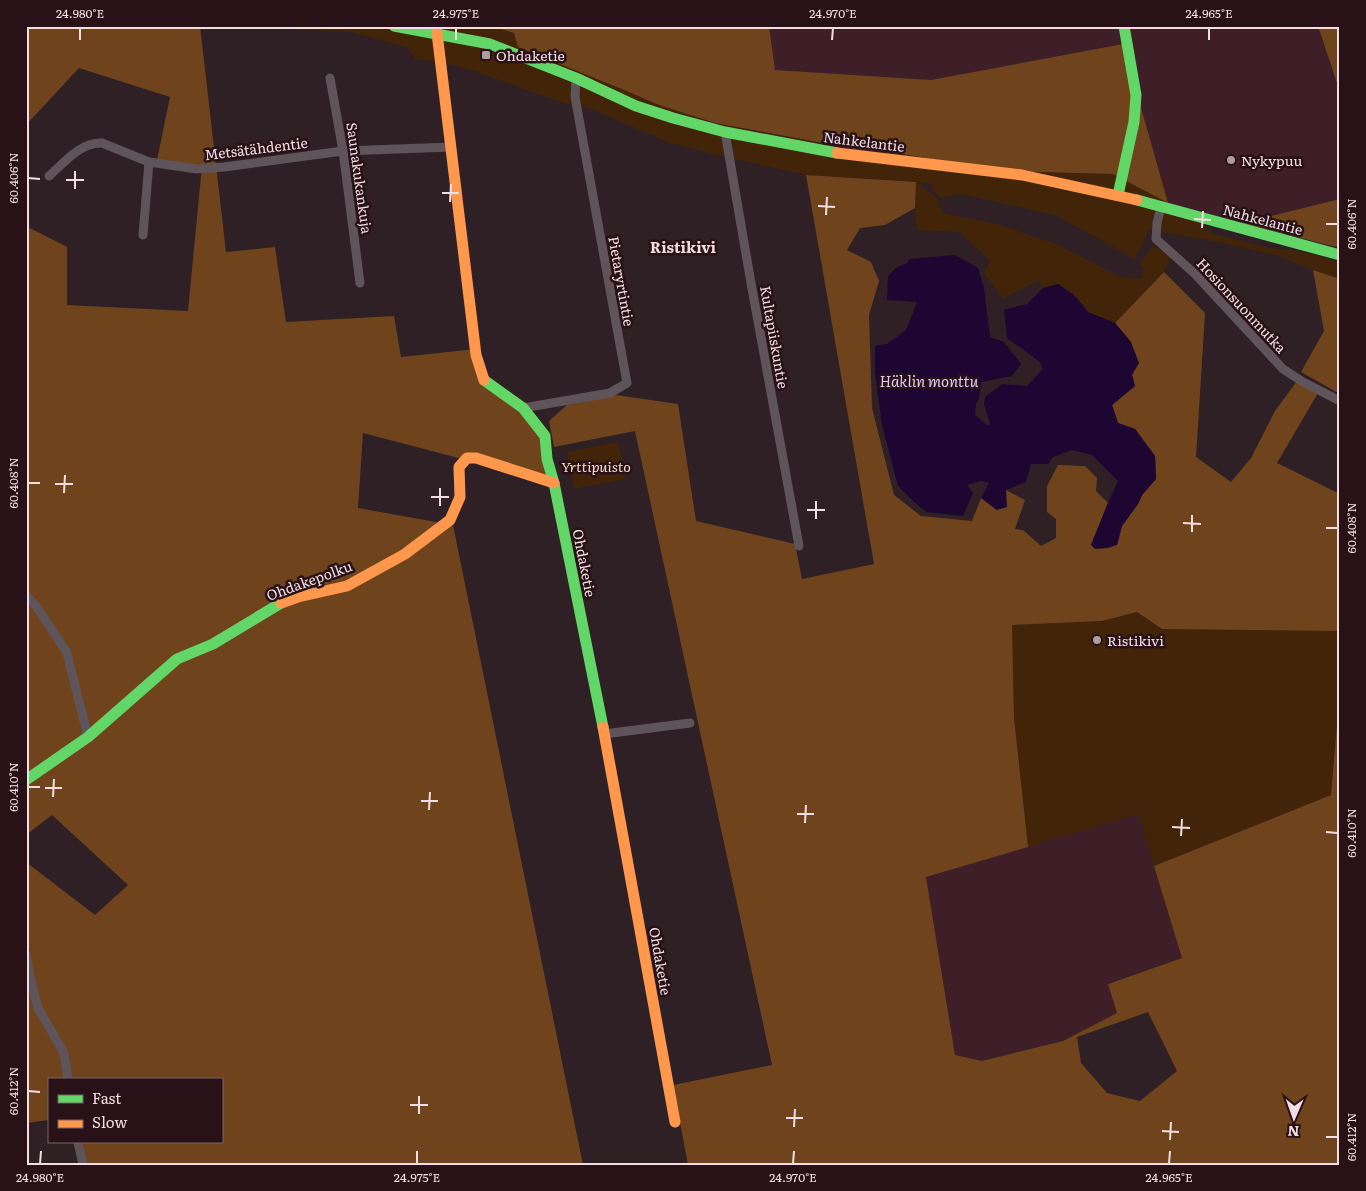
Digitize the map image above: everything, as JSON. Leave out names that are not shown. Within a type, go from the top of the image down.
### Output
[{"type":"street","name":"Nahkelantie","points":[[394,26],[490,44],[576,78],[636,106],[725,132],[825,151],[1022,176],[1118,195],[1340,255]]},
{"type":"street","points":[[1118,195],[1134,122],[1136,95],[1124,26]]},
{"type":"street","name":"Ohdaketie","points":[[437,33],[476,355],[483,379],[523,408],[545,436],[547,459],[554,483],[604,734],[675,1122]]},
{"type":"street","name":"Saunakukankuja","points":[[330,78],[343,151],[360,283]]},
{"type":"street","name":"Pietaryrtintie","points":[[523,408],[610,393],[627,383],[575,97],[576,78]]},
{"type":"street","name":"Kultapiiskuntie","points":[[725,132],[799,546]]},
{"type":"street","name":"Metsätähdentie","points":[[49,176],[82,147],[95,143],[102,143],[149,162],[197,169],[343,151],[451,147]]},
{"type":"street","points":[[143,235],[149,162]]},
{"type":"street","name":"Hosionsuonmutka","points":[[1160,207],[1156,239],[1195,274],[1283,369],[1303,382],[1340,401]]},
{"type":"street","name":"Ohdakepolku","points":[[26,780],[88,737],[177,659],[213,644],[277,605],[298,597],[347,586],[405,554],[450,520],[460,497],[459,467],[467,458],[476,458],[554,483]]},
{"type":"street","points":[[26,595],[39,610],[66,653],[88,737]]},
{"type":"street","points":[[604,734],[690,723]]},
{"type":"street","points":[[26,954],[38,1008],[64,1054],[68,1078]]},
{"type":"street","points":[[78,1144],[83,1165]]},
{"type":"shaded area","points":[[26,26],[200,26],[226,252],[275,247],[286,322],[394,316],[401,357],[476,349],[483,379],[545,436],[554,483],[363,433],[358,508],[453,525],[583,1165],[86,1165],[81,1144],[222,1144],[222,1078],[70,1078],[41,1007],[33,978],[26,924],[26,862],[95,915],[128,885],[52,815],[26,835],[26,226],[67,247],[67,305],[188,311],[202,166],[157,160],[170,97],[79,68],[26,125]]},
{"type":"shaded area","points":[[490,26],[769,26],[775,70],[931,80],[1123,44],[1168,203],[1113,174],[1007,171],[902,154],[850,148],[715,123],[659,105],[518,47],[514,33]]},
{"type":"shaded area","points":[[769,26],[1318,26],[1340,92],[1340,199],[1242,223],[1168,203],[1123,44],[931,80],[775,70]]},
{"type":"shaded area","points":[[1318,26],[1340,26],[1340,92]]},
{"type":"shaded area","points":[[806,175],[916,182],[915,208],[885,225],[860,228],[847,250],[871,262],[879,281],[869,315],[872,408],[894,495],[921,516],[972,521],[981,498],[997,510],[1006,490],[1025,500],[1015,529],[1023,530],[1041,546],[1056,538],[1056,519],[1047,512],[1047,486],[1058,465],[1085,466],[1097,478],[1096,491],[1108,503],[1091,545],[1117,545],[1122,526],[1138,504],[1142,495],[1156,479],[1155,456],[1135,429],[1118,423],[1112,405],[1135,386],[1132,375],[1131,342],[1115,323],[1164,272],[1205,313],[1196,457],[1231,482],[1251,458],[1275,411],[1297,381],[1318,393],[1277,463],[1340,494],[1340,631],[1162,629],[1137,612],[1102,621],[1012,625],[1014,718],[1028,847],[926,877],[955,1055],[982,1061],[1063,1041],[1117,1013],[1108,984],[1182,958],[1154,866],[1331,795],[1340,689],[1340,1165],[688,1165],[673,1085],[772,1065],[635,431],[554,447],[549,421],[567,405],[616,395],[678,404],[696,521],[795,544],[802,579],[874,564]],"holes":[[[1148,1012],[1177,1071],[1140,1101],[1107,1093],[1081,1063],[1077,1037]]]},
{"type":"shaded area","points":[[1340,199],[1340,248],[1242,223]]},
{"type":"shaded area","points":[[1313,270],[1340,279],[1340,394],[1301,372],[1324,331]]},
{"type":"shaded area","points":[[1139,814],[1182,958],[1108,983],[1117,1013],[1063,1041],[982,1061],[955,1055],[926,876]]},
{"type":"shaded area","points":[[26,970],[61,1054],[65,1078],[48,1078],[48,1120],[26,1123]]},
{"type":"green space","points":[[229,26],[490,26],[514,33],[624,90],[659,105],[716,124],[850,148],[902,154],[1007,171],[1113,174],[1168,203],[1215,234],[1274,249],[1294,250],[1340,262],[1340,279],[1282,257],[1219,242],[1149,230],[1135,259],[1057,216],[961,194],[941,198],[932,190],[933,185],[917,182],[940,201],[939,205],[943,213],[997,224],[1059,245],[1117,276],[1140,279],[1144,268],[1140,264],[1153,245],[1171,256],[1164,272],[1115,323],[1088,312],[1074,295],[1058,284],[1043,288],[1039,280],[1003,298],[984,273],[990,260],[959,232],[917,230],[915,208],[916,182],[806,175],[667,142],[589,108],[563,103],[477,72],[442,62],[415,59],[406,47],[351,32]]},
{"type":"green space","name":"Yrttipuisto","points":[[618,442],[626,479],[574,489],[567,452]]},
{"type":"green space","points":[[1137,612],[1162,629],[1340,631],[1340,689],[1331,795],[1154,866],[1138,814],[1028,847],[1014,718],[1011,625],[1102,621]]},
{"type":"water","name":"Häklin monttu","points":[[955,255],[978,268],[984,288],[990,337],[1004,342],[1021,364],[1012,376],[981,382],[975,415],[987,425],[990,424],[984,404],[985,397],[1002,384],[1027,386],[1043,369],[1040,362],[1007,338],[1004,310],[1027,304],[1043,288],[1058,284],[1074,295],[1088,312],[1115,323],[1131,342],[1139,363],[1132,375],[1135,386],[1112,405],[1118,423],[1135,429],[1155,456],[1156,479],[1142,495],[1138,504],[1122,526],[1117,545],[1095,549],[1091,545],[1118,481],[1092,455],[1072,450],[1053,457],[1048,464],[1031,464],[1026,482],[1006,490],[1007,507],[997,510],[981,498],[989,483],[981,481],[967,485],[973,493],[963,516],[927,512],[898,486],[882,425],[875,373],[875,346],[887,344],[906,330],[917,302],[887,300],[888,276],[897,267],[906,264],[910,259]]},
{"type":"traffic: fast","points":[[394,26],[490,44],[576,78],[636,106],[673,118],[725,132],[837,153]]},
{"type":"traffic: fast","points":[[1118,195],[1134,122],[1136,95],[1124,26]]},
{"type":"traffic: fast","points":[[1137,200],[1340,255]]},
{"type":"traffic: fast","points":[[484,380],[523,408],[545,436],[547,459],[554,483],[603,727]]},
{"type":"traffic: fast","points":[[26,780],[88,737],[177,659],[213,644],[281,603]]},
{"type":"traffic: slow","points":[[437,33],[476,355],[484,380]]},
{"type":"traffic: slow","points":[[837,153],[1022,175],[1137,200]]},
{"type":"traffic: slow","points":[[281,603],[298,597],[347,586],[405,554],[450,520],[460,497],[459,467],[467,458],[476,458],[554,483]]},
{"type":"traffic: slow","points":[[603,727],[675,1122]]},
{"type":"place","name":"Ohdaketie","points":[[486,55]]},
{"type":"place","name":"Nykypuu","points":[[1231,160]]},
{"type":"place","name":"Ristikivi","points":[[1097,640]]},
{"type":"district","name":"Ristikivi","points":[[683,246]]}]
